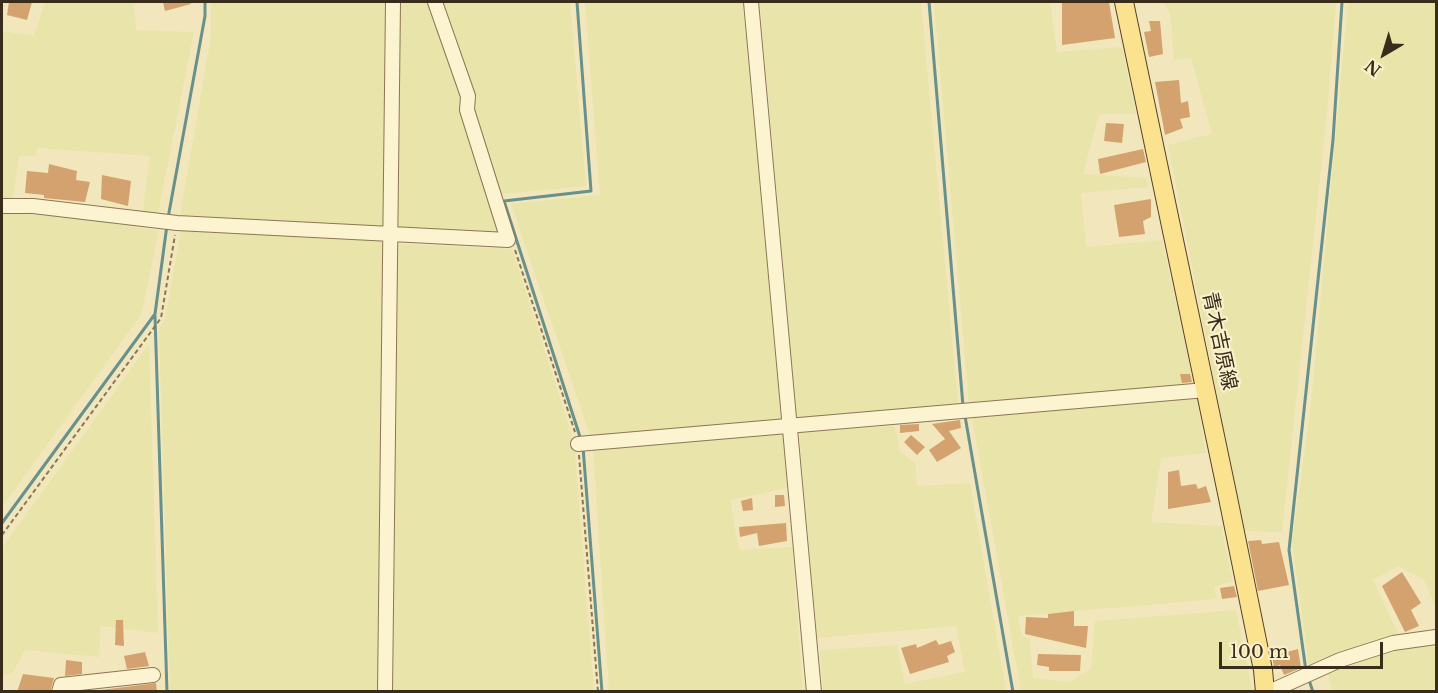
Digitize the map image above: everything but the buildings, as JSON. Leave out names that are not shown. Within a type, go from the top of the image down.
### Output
[{"type":"main road","name":"青木吉原線","points":[[1124,2],[1267,692]]},
{"type":"street","points":[[385,692],[393,2]]},
{"type":"street","points":[[2,206],[33,206],[177,224],[508,240],[467,110],[468,96],[435,2]]},
{"type":"street","points":[[751,2],[814,692]]},
{"type":"street","points":[[578,444],[1206,390]]},
{"type":"street","points":[[1267,692],[1340,660],[1393,643],[1437,637]]},
{"type":"street","points":[[59,692],[61,685],[153,675]]},
{"type":"path","points":[[2,535],[161,318],[177,224]]},
{"type":"path","points":[[508,240],[517,252],[578,444],[598,692]]},
{"type":"shaded area","points":[[45,2],[134,2],[136,30],[194,32],[158,214],[143,211],[150,156],[37,148],[36,156],[19,156],[13,198],[2,198],[2,31],[34,36]]},
{"type":"shaded area","points":[[211,2],[385,2],[384,229],[180,215],[211,36]]},
{"type":"shaded area","points":[[397,2],[430,2],[461,94],[501,234],[395,229]]},
{"type":"shaded area","points":[[442,2],[570,2],[586,186],[501,194],[474,110],[475,100]]},
{"type":"shaded area","points":[[585,2],[743,2],[781,419],[591,438],[511,204],[600,195]]},
{"type":"shaded area","points":[[760,2],[921,2],[958,405],[796,418]]},
{"type":"shaded area","points":[[934,2],[1050,2],[1057,52],[1122,47],[1136,114],[1099,114],[1083,174],[1147,178],[1148,187],[1081,193],[1086,247],[1162,240],[1194,385],[969,404]]},
{"type":"shaded area","points":[[1163,2],[1336,2],[1328,103],[1282,532],[1244,531],[1168,145],[1212,134],[1191,58],[1174,60],[1170,12]]},
{"type":"shaded area","points":[[1348,2],[1436,2],[1436,608],[1424,580],[1398,566],[1373,580],[1398,633],[1309,664],[1292,543],[1311,403]]},
{"type":"shaded area","points":[[2,213],[74,217],[159,231],[141,315],[2,507]]},
{"type":"shaded area","points":[[181,230],[384,241],[378,691],[170,691],[159,329],[165,319]]},
{"type":"shaded area","points":[[397,244],[512,249],[574,442],[594,691],[392,692]]},
{"type":"shaded area","points":[[149,344],[158,633],[100,626],[99,657],[25,650],[12,674],[2,674],[2,548]]},
{"type":"shaded area","points":[[1196,395],[1206,453],[1161,458],[1151,522],[1221,526],[1233,581],[1214,587],[1217,599],[1018,616],[1022,636],[1030,639],[1033,678],[1070,682],[1091,668],[1095,621],[1236,610],[1252,691],[1021,691],[972,417]]},
{"type":"shaded area","points":[[895,426],[900,452],[915,463],[917,486],[970,483],[1006,691],[823,691],[820,650],[897,645],[905,684],[965,672],[956,626],[817,638],[799,432]]},
{"type":"shaded area","points":[[784,434],[787,488],[730,500],[739,550],[792,547],[803,691],[609,691],[593,449]]},
{"type":"shaded area","points":[[1436,646],[1436,691],[1332,691],[1328,674],[1391,650]]},
{"type":"waterway","points":[[168,218],[205,16],[205,2]]},
{"type":"waterway","points":[[577,2],[591,191],[504,201],[581,440]]},
{"type":"waterway","points":[[929,2],[963,406]]},
{"type":"waterway","points":[[1306,671],[1289,550],[1333,140],[1342,2]]},
{"type":"waterway","points":[[2,523],[155,314],[167,225]]},
{"type":"waterway","points":[[155,316],[167,692]]},
{"type":"waterway","points":[[965,416],[1013,692]]},
{"type":"waterway","points":[[583,447],[602,692]]},
{"type":"waterway","points":[[1309,680],[1313,692]]}]
